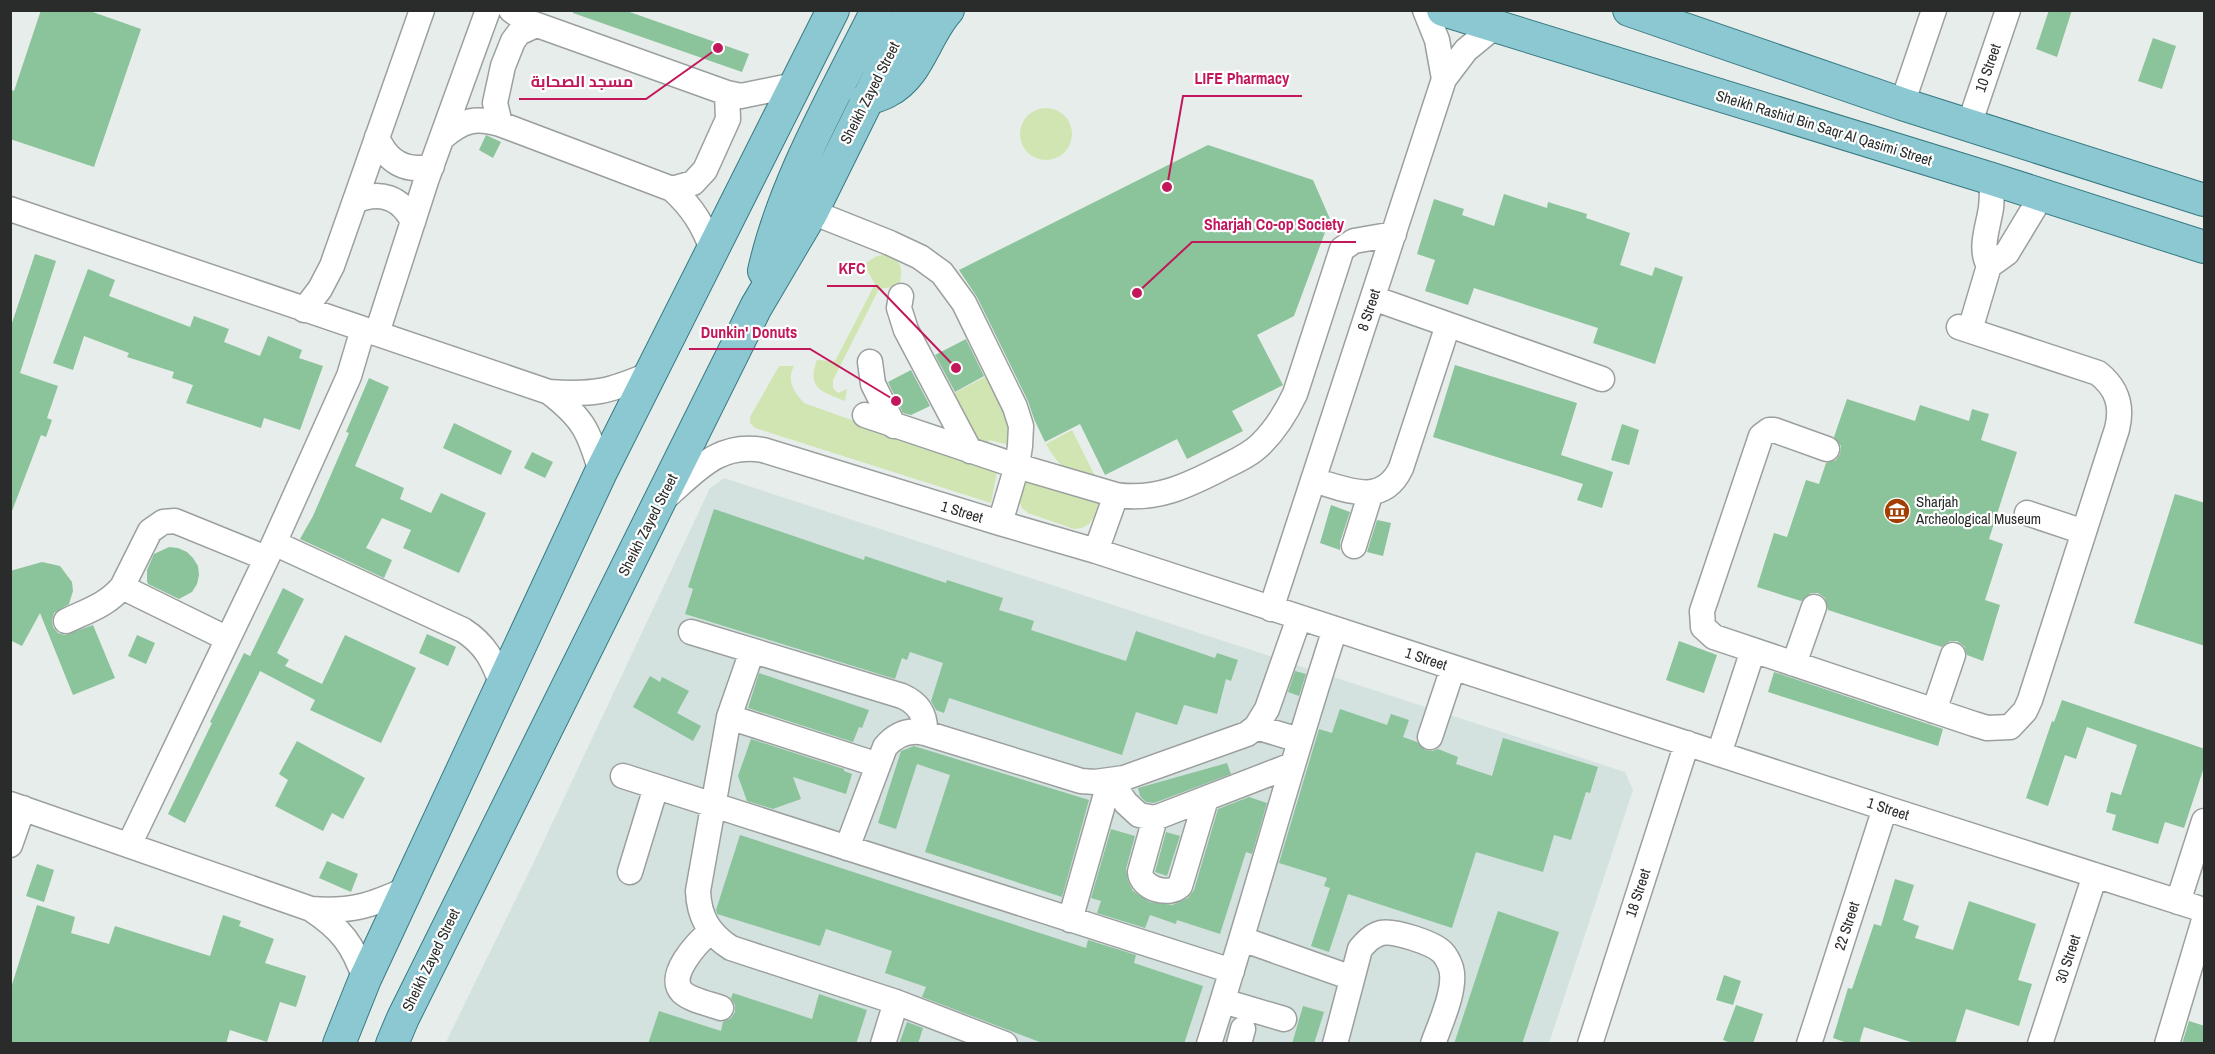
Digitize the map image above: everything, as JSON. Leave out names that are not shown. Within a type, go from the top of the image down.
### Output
[{"type":"main road","points":[[806,10],[811,54]]},
{"type":"main road","points":[[339,1044],[365,979],[601,472],[833,10]]},
{"type":"main road","points":[[756,307],[772,241],[795,178],[877,10]]},
{"type":"main road","name":"Sheikh Zayed Street","points":[[392,1044],[524,771],[756,307],[812,212],[912,10]]},
{"type":"main road","points":[[866,100],[888,91],[903,80],[914,65],[931,32],[948,10]]},
{"type":"main road","name":"Sheikh Rashid Bin Saqr Al Qasimi Street","points":[[1443,10],[2205,247]]},
{"type":"main road","points":[[1650,14],[1902,104],[2205,200]]},
{"type":"main road","points":[[2158,232],[2167,211],[2172,209],[2205,218]]},
{"type":"street","points":[[304,310],[327,278],[422,10]]},
{"type":"street","points":[[129,845],[270,550],[370,331],[412,222],[488,10]]},
{"type":"street","points":[[511,10],[536,25],[727,93],[741,96],[795,85]]},
{"type":"street","name":"8 Street","points":[[1271,609],[1444,79],[1437,40],[1425,10]]},
{"type":"street","points":[[1902,104],[1934,10]]},
{"type":"street","name":"10 Street","points":[[1969,125],[2008,10]]},
{"type":"street","points":[[500,124],[495,103],[503,66],[513,41],[519,33],[536,25]]},
{"type":"street","points":[[1444,79],[1466,50],[1494,27]]},
{"type":"street","points":[[672,189],[693,183],[705,170],[728,119],[727,93]]},
{"type":"street","points":[[443,137],[455,127],[469,121],[485,120],[672,189],[698,217],[713,252]]},
{"type":"street","points":[[377,137],[381,148],[398,165],[421,169],[432,166]]},
{"type":"street","points":[[1989,266],[1984,246],[1991,206],[1992,179]]},
{"type":"street","points":[[1827,449],[1774,429],[1764,432],[1759,440],[1701,619],[1703,627],[1714,637],[1934,711],[1987,728],[2010,727],[2019,720],[2030,700],[2120,417],[2120,404],[2115,391],[2098,372],[1965,328],[1989,266],[2007,254],[2042,195]]},
{"type":"street","points":[[355,201],[366,196],[389,197],[407,211],[412,222]]},
{"type":"street","points":[[812,212],[914,254],[942,273],[964,303],[1018,416],[1052,476]]},
{"type":"street","points":[[12,215],[370,331],[549,392],[581,394],[603,392],[624,386],[650,374]]},
{"type":"street","points":[[865,415],[1017,466],[1116,495],[1132,498],[1150,497],[1185,488],[1248,455],[1280,422],[1295,394],[1342,249],[1354,240],[1394,234]]},
{"type":"street","points":[[901,296],[899,308],[902,319],[970,451]]},
{"type":"street","points":[[1372,298],[1602,379]]},
{"type":"street","points":[[1313,480],[1355,492],[1371,492],[1386,487],[1398,475],[1448,325]]},
{"type":"street","points":[[870,362],[873,384],[894,426]]},
{"type":"street","points":[[549,392],[571,408],[584,425],[594,445],[601,472]]},
{"type":"street","points":[[1000,524],[1017,466],[1021,436],[1018,416]]},
{"type":"street","name":"1 Street","points":[[659,504],[718,455],[740,448],[752,448],[785,456],[1000,524],[1096,551],[2205,910]]},
{"type":"street","points":[[1354,546],[1371,492]]},
{"type":"street","points":[[1096,551],[1116,495]]},
{"type":"street","points":[[2027,513],[2084,532]]},
{"type":"street","points":[[66,621],[108,602],[122,586],[150,531],[156,525],[169,520],[270,550],[463,630],[483,645],[490,655],[502,686]]},
{"type":"street","points":[[122,586],[228,639]]},
{"type":"street","points":[[1794,664],[1814,607]]},
{"type":"street","points":[[847,848],[885,747],[898,735],[916,731],[925,733],[1082,781],[1095,782],[1137,774],[1237,738],[1256,727],[1267,709],[1299,618]]},
{"type":"street","points":[[1209,1044],[1242,939],[1299,740],[1335,629]]},
{"type":"street","points":[[691,632],[902,696],[920,710],[924,717],[925,733]]},
{"type":"street","points":[[1719,754],[1753,650]]},
{"type":"street","points":[[752,651],[729,717],[698,891],[703,919],[710,932],[731,948],[896,1002],[1005,1044]]},
{"type":"street","points":[[1934,711],[1953,655]]},
{"type":"street","points":[[1430,737],[1453,668]]},
{"type":"street","points":[[729,717],[866,761]]},
{"type":"street","points":[[1256,727],[1299,740]]},
{"type":"street","name":"18 Street","points":[[1590,1044],[1687,743]]},
{"type":"street","points":[[1110,780],[1126,803],[1139,815],[1155,818],[1292,765]]},
{"type":"street","points":[[623,776],[1232,971]]},
{"type":"street","points":[[1070,920],[1110,780]]},
{"type":"street","points":[[630,872],[656,787]]},
{"type":"street","points":[[1155,818],[1140,872],[1141,879],[1144,884],[1168,892],[1174,891],[1180,886],[1206,799]]},
{"type":"street","points":[[10,845],[17,806],[310,909],[330,922],[346,937],[358,957],[365,979]]},
{"type":"street","name":"22 Street","points":[[1809,1044],[1885,808]]},
{"type":"street","points":[[2178,902],[2205,821]]},
{"type":"street","name":"30 Street","points":[[2040,1044],[2096,875]]},
{"type":"street","points":[[310,909],[353,909],[383,900],[407,889]]},
{"type":"street","points":[[2167,1044],[2205,920]]},
{"type":"street","points":[[710,932],[684,961],[678,986],[687,995],[722,1008]]},
{"type":"street","points":[[1335,1044],[1360,950],[1366,941],[1384,932],[1433,946],[1441,951],[1451,968],[1452,987],[1433,1044]]},
{"type":"street","points":[[1242,939],[1352,978]]},
{"type":"street","points":[[1223,1000],[1284,1019]]},
{"type":"street","points":[[883,1044],[896,1002]]},
{"type":"shaded area","points":[[724,478],[1625,772],[1633,790],[1549,1043],[445,1044],[532,866],[710,488]]},
{"type":"green space","points":[[1041,108],[1051,108],[1065,115],[1072,134],[1065,153],[1051,160],[1041,160],[1031,156],[1024,149],[1020,139],[1020,129],[1024,119],[1031,112]]},
{"type":"green space","points":[[886,254],[899,263],[901,275],[899,286],[879,289],[833,380],[833,388],[838,393],[847,389],[845,401],[819,388],[815,383],[814,370],[817,360],[835,361],[875,284],[866,268],[866,263]]},
{"type":"green space","points":[[779,366],[794,366],[791,377],[792,386],[804,403],[997,472],[991,503],[755,428],[750,423],[750,417]]},
{"type":"green space","points":[[985,377],[1010,423],[1013,446],[989,440],[987,450],[982,448],[947,397]]},
{"type":"green space","points":[[1072,430],[1099,484],[1062,466],[1046,444]]},
{"type":"green space","points":[[1026,474],[1100,498],[1094,517],[1089,524],[1074,529],[1028,513],[1022,508],[1019,499]]},
{"type":"building","points":[[41,10],[87,10],[141,29],[94,167],[10,139],[10,89],[14,91]]},
{"type":"building","points":[[573,10],[624,10],[749,54],[742,72],[573,13]]},
{"type":"building","points":[[2049,10],[2072,10],[2057,57],[2036,49]]},
{"type":"building","points":[[2153,38],[2176,46],[2162,89],[2138,81]]},
{"type":"building","points":[[486,135],[501,142],[493,158],[479,150]]},
{"type":"building","points":[[1208,145],[1313,180],[1330,219],[1294,316],[1257,335],[1283,385],[1232,411],[1243,431],[1187,459],[1177,439],[1105,475],[1080,424],[1045,442],[1028,401],[977,297],[959,270]]},
{"type":"building","points":[[1504,194],[1547,208],[1548,202],[1587,214],[1586,218],[1630,233],[1620,265],[1652,276],[1655,267],[1683,277],[1655,364],[1593,343],[1598,328],[1474,288],[1468,305],[1425,291],[1435,260],[1417,254],[1434,199],[1464,209],[1462,215],[1494,226]]},
{"type":"building","points":[[35,254],[56,261],[20,373],[58,386],[47,418],[52,420],[46,437],[41,435],[12,511],[10,329]]},
{"type":"building","points":[[88,269],[115,280],[109,296],[190,327],[194,316],[229,329],[224,342],[260,356],[268,336],[302,350],[299,358],[323,366],[300,430],[264,418],[261,428],[186,403],[193,385],[172,378],[174,372],[127,357],[129,353],[84,336],[73,370],[53,363]]},
{"type":"building","points":[[966,339],[984,376],[955,392],[935,355]]},
{"type":"building","points":[[1455,365],[1577,403],[1561,455],[1613,472],[1602,508],[1577,500],[1583,484],[1433,437]]},
{"type":"building","points":[[911,370],[930,406],[911,415],[903,413],[888,382]]},
{"type":"building","points":[[369,378],[389,387],[355,466],[404,488],[400,499],[431,513],[441,493],[486,513],[459,573],[403,548],[411,530],[382,518],[366,548],[392,560],[384,578],[300,539],[313,516],[349,433],[346,432]]},
{"type":"building","name":"Sharjah Archeological Museum","points":[[1847,399],[1915,421],[1920,405],[1969,421],[1972,409],[1989,414],[1981,440],[2017,452],[1989,539],[2003,544],[1985,600],[2000,605],[1983,661],[1967,655],[1964,646],[1957,641],[1950,641],[1942,647],[1828,610],[1825,598],[1818,593],[1811,593],[1801,601],[1757,587],[1774,533],[1787,537],[1806,480],[1819,484],[1826,463],[1836,460],[1840,454],[1841,446],[1834,437]]},
{"type":"building","points":[[454,423],[512,451],[501,475],[443,448]]},
{"type":"building","points":[[1622,424],[1639,430],[1629,465],[1611,460]]},
{"type":"building","points":[[532,452],[553,462],[545,478],[524,468]]},
{"type":"building","points":[[2175,494],[2205,503],[2205,646],[2134,623]]},
{"type":"building","points":[[1331,505],[1350,512],[1340,542],[1340,550],[1320,543]]},
{"type":"building","points":[[714,509],[864,560],[865,556],[946,583],[947,580],[1003,598],[999,610],[1034,621],[1031,630],[1126,661],[1136,631],[1215,658],[1217,653],[1238,660],[1231,681],[1226,679],[1217,714],[1184,705],[1177,725],[1136,712],[1122,755],[949,698],[944,713],[936,710],[931,701],[943,663],[910,652],[907,660],[902,658],[895,679],[685,614],[693,589],[688,587]]},
{"type":"building","points":[[1377,520],[1391,523],[1383,556],[1367,552]]},
{"type":"building","points":[[169,547],[187,552],[198,566],[197,584],[192,592],[179,599],[148,584],[147,581],[147,570],[154,554]]},
{"type":"building","points":[[42,562],[60,566],[72,582],[73,591],[69,604],[54,613],[53,627],[58,633],[65,635],[93,625],[115,678],[73,695],[40,613],[22,646],[10,640],[10,571]]},
{"type":"building","points":[[283,588],[304,599],[277,653],[289,660],[285,666],[322,684],[345,635],[416,668],[381,743],[310,710],[315,700],[260,671],[185,823],[168,814],[244,653],[250,656]]},
{"type":"building","points":[[427,634],[456,647],[448,666],[419,653]]},
{"type":"building","points":[[137,635],[155,643],[146,664],[128,656]]},
{"type":"building","points":[[1679,641],[1717,655],[1704,693],[1666,680]]},
{"type":"building","points":[[1295,671],[1306,674],[1299,696],[1288,692]]},
{"type":"building","points":[[1774,672],[1943,729],[1938,746],[1768,692]]},
{"type":"building","points":[[759,673],[869,710],[862,728],[859,727],[853,742],[748,708]]},
{"type":"building","points":[[650,676],[660,682],[662,677],[689,691],[677,713],[701,726],[693,741],[633,707]]},
{"type":"building","points":[[2062,700],[2205,749],[2205,764],[2184,828],[2165,822],[2158,844],[2112,830],[2116,815],[2106,812],[2111,792],[2121,795],[2137,745],[2087,727],[2076,759],[2065,755],[2048,806],[2026,798],[2052,721],[2054,722]]},
{"type":"building","points":[[1340,709],[1387,725],[1391,714],[1409,720],[1403,737],[1417,742],[1425,750],[1438,749],[1458,757],[1456,764],[1492,776],[1503,738],[1598,767],[1590,793],[1586,792],[1571,840],[1554,835],[1543,872],[1476,852],[1452,928],[1348,894],[1329,952],[1311,946],[1330,888],[1324,886],[1327,878],[1279,863],[1319,729],[1332,733]]},
{"type":"building","points":[[751,739],[844,769],[852,774],[846,794],[793,777],[801,799],[773,809],[747,801],[738,776]]},
{"type":"building","points":[[297,741],[365,778],[343,819],[332,813],[323,831],[275,806],[288,780],[279,774]]},
{"type":"building","points":[[914,746],[1089,800],[1062,897],[925,852],[950,775],[917,764],[896,829],[878,823],[901,751]]},
{"type":"building","points":[[1227,763],[1231,774],[1154,803],[1146,802],[1140,796],[1138,788]]},
{"type":"building","points":[[1249,797],[1267,803],[1252,854],[1246,852],[1220,934],[1177,920],[1176,924],[1150,915],[1145,928],[1097,913],[1101,901],[1091,898],[1111,829],[1135,836],[1126,869],[1133,891],[1150,902],[1172,905],[1188,898],[1194,890],[1218,809]]},
{"type":"building","points":[[1166,832],[1180,836],[1167,876],[1155,872]]},
{"type":"building","points":[[740,835],[1086,948],[1088,940],[1136,955],[1134,963],[1203,986],[1184,1044],[1045,1044],[922,997],[926,987],[885,973],[892,951],[826,929],[820,946],[717,914],[716,910]]},
{"type":"building","points":[[327,861],[358,874],[351,892],[319,878]]},
{"type":"building","points":[[37,864],[54,870],[44,902],[26,896]]},
{"type":"building","points":[[1895,879],[1914,885],[1903,920],[1919,926],[1915,938],[1953,950],[1969,901],[2036,924],[2018,980],[2032,984],[2019,1026],[1966,1009],[1955,1044],[1917,1044],[1864,1027],[1859,1044],[1850,1044],[1833,1038],[1848,988],[1852,989],[1874,924],[1881,926]]},
{"type":"building","points":[[37,905],[75,917],[71,933],[109,944],[115,926],[210,956],[223,915],[241,921],[239,926],[274,939],[265,963],[306,976],[296,1007],[280,1002],[267,1042],[230,1030],[226,1044],[10,1044],[10,991]]},
{"type":"building","points":[[1498,911],[1559,932],[1522,1044],[1454,1044]]},
{"type":"building","points":[[1724,975],[1741,981],[1733,1005],[1716,1000]]},
{"type":"building","points":[[733,993],[812,1019],[819,994],[867,1010],[856,1044],[648,1044],[659,1011],[721,1031],[723,1022],[731,1018],[735,1012],[735,1005],[731,998]]},
{"type":"building","points":[[1736,1005],[1763,1014],[1753,1044],[1733,1044],[1723,1040]]},
{"type":"building","points":[[1303,1006],[1324,1012],[1314,1044],[1292,1044]]},
{"type":"building","points":[[2189,1021],[2205,1026],[2205,1044],[2182,1044]]},
{"type":"building","points":[[907,1022],[923,1028],[918,1044],[899,1044]]},
{"type":"place","name":"مسجد الصحابة","points":[[718,48]]},
{"type":"place","name":"LIFE Pharmacy","points":[[1167,187]]},
{"type":"place","name":"Sharjah Co-op Society","points":[[1137,293]]},
{"type":"place","name":"KFC","points":[[956,368]]},
{"type":"place","name":"Dunkin' Donuts","points":[[896,401]]},
{"type":"place","name":"Sharjah Archeological Museum","points":[[1897,511]]}]
